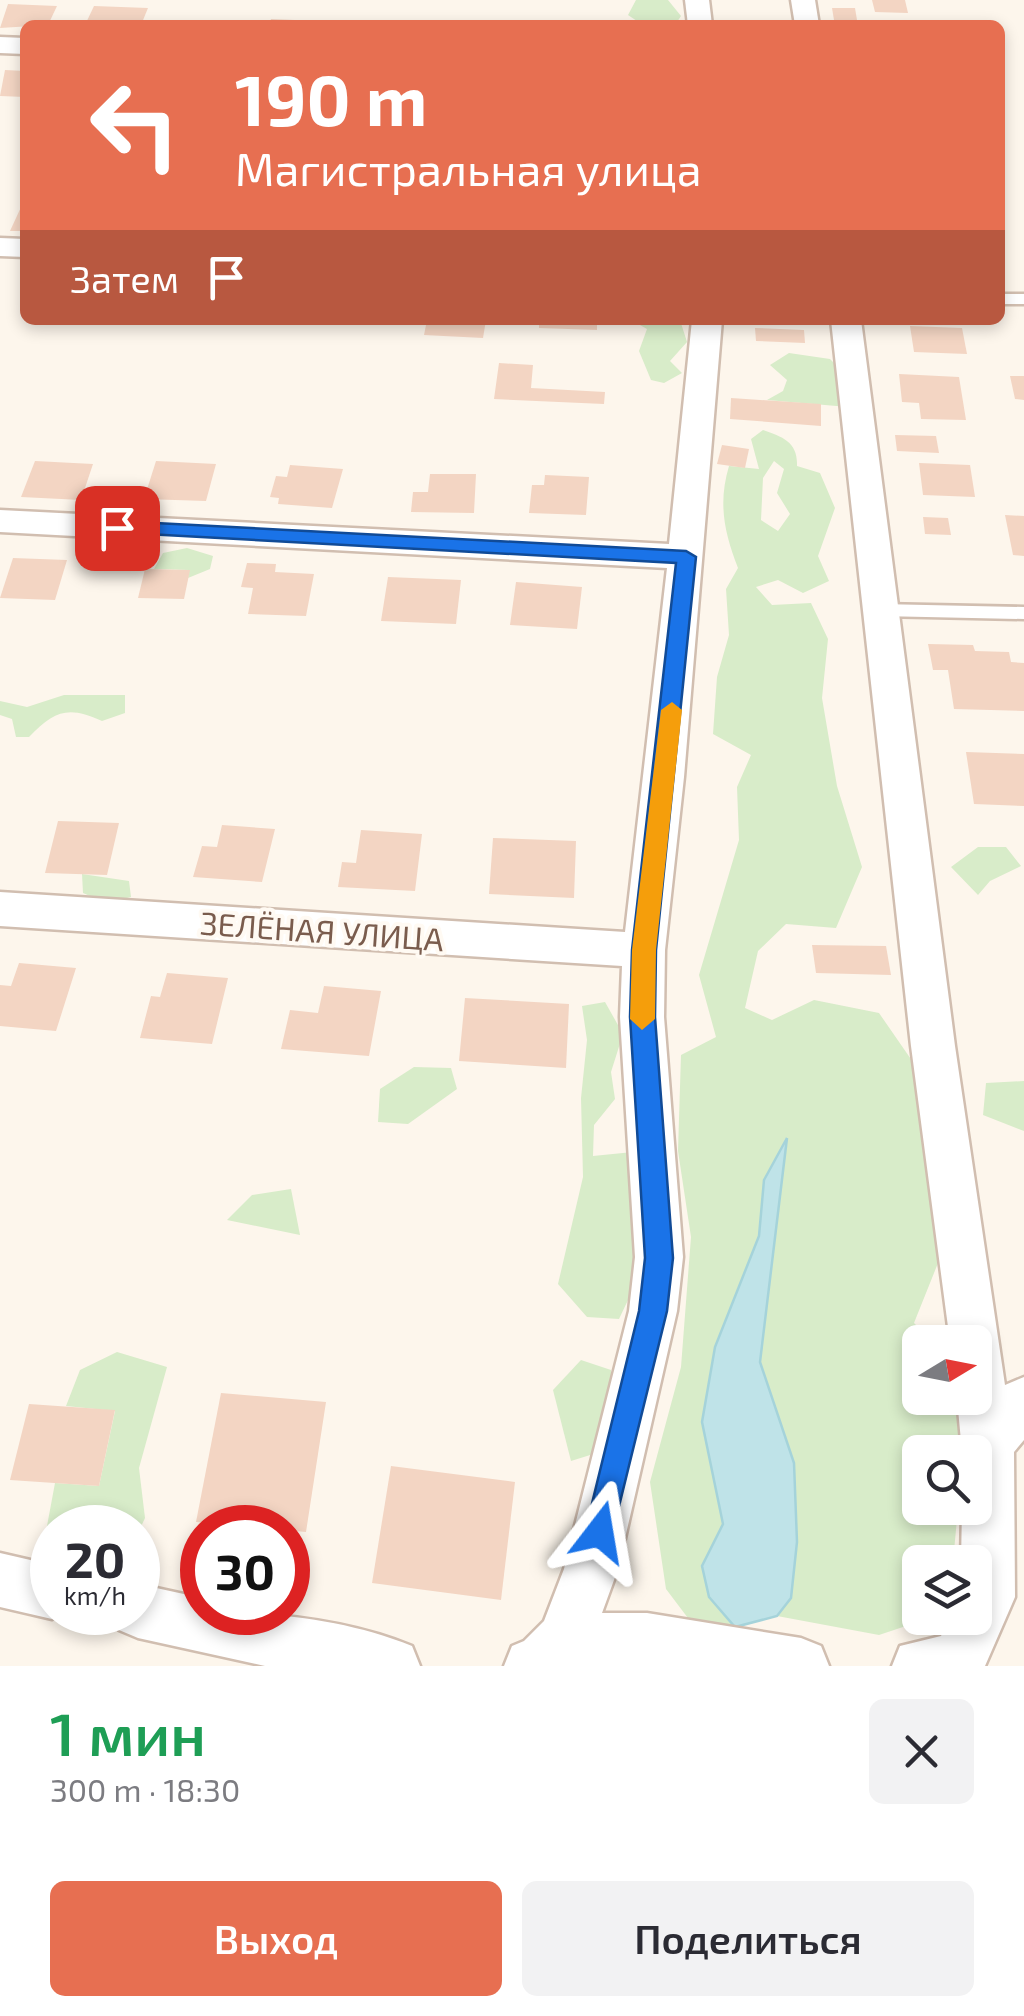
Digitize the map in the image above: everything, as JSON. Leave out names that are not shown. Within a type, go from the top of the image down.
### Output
[{"type":"street","points":[[548,1653],[591,1569],[653,1311],[659,1258],[642,1017],[644,950],[707,325]]},
{"type":"street","points":[[847,325],[973,1325]]},
{"type":"street","points":[[0,521],[686,557]]},
{"type":"street","name":"ЗЕЛЁНАЯ УЛИЦА","points":[[0,910],[644,950]]},
{"type":"street","points":[[992,1438],[1024,1402]]},
{"type":"street","points":[[920,1666],[958,1662],[988,1597],[988,1525]]},
{"type":"street","points":[[0,1580],[30,1587]]},
{"type":"street","points":[[160,1616],[392,1666]]},
{"type":"street","points":[[548,1653],[647,1641],[802,1666]]},
{"type":"lane","points":[[880,610],[1024,613]]},
{"type":"green space","points":[[636,0],[668,0],[681,16],[678,20],[636,20],[628,15]]},
{"type":"green space","points":[[640,325],[682,325],[687,342],[670,361],[682,373],[664,383],[651,380],[639,351],[647,329]]},
{"type":"green space","points":[[789,353],[830,359],[847,376],[848,407],[767,400],[783,391],[787,380],[770,365]]},
{"type":"green space","points":[[763,430],[792,446],[797,466],[820,473],[835,508],[818,556],[829,581],[803,593],[778,580],[756,587],[772,605],[811,603],[828,639],[822,698],[837,786],[862,867],[836,928],[786,924],[758,951],[745,1008],[772,1020],[814,1000],[879,1013],[915,1065],[940,1258],[916,1325],[902,1325],[902,1415],[958,1415],[958,1435],[902,1435],[902,1525],[956,1525],[955,1545],[902,1545],[902,1627],[879,1635],[777,1616],[791,1597],[794,1463],[760,1362],[786,1141],[764,1180],[759,1236],[715,1347],[702,1422],[723,1524],[709,1597],[735,1627],[697,1630],[666,1589],[650,1482],[681,1367],[691,1237],[678,1151],[681,1055],[716,1037],[699,975],[739,840],[737,787],[751,755],[713,734],[717,677],[729,635],[726,589],[738,568],[726,530],[724,492],[729,466],[759,469],[751,439]],"holes":[[[774,461],[784,469],[777,493],[790,514],[778,531],[761,520],[763,478]]]},
{"type":"green space","points":[[187,548],[213,556],[210,569],[188,578],[189,570],[154,569],[163,553]]},
{"type":"green space","points":[[64,695],[125,695],[125,713],[102,721],[80,713],[62,713],[29,737],[16,737],[12,719],[0,715],[0,701],[27,707]]},
{"type":"green space","points":[[978,847],[1006,847],[1021,866],[990,881],[978,895],[951,867]]},
{"type":"green space","points":[[82,874],[129,881],[131,897],[106,903],[83,893]]},
{"type":"green space","points":[[605,1002],[623,1034],[611,1072],[615,1099],[594,1125],[593,1156],[633,1152],[638,1279],[619,1319],[587,1317],[558,1284],[583,1177],[581,1098],[587,1040],[582,1006]]},
{"type":"green space","points":[[414,1067],[451,1068],[457,1089],[408,1124],[378,1122],[380,1089]]},
{"type":"green space","points":[[1024,1081],[1024,1131],[983,1115],[986,1083]]},
{"type":"green space","points":[[291,1189],[300,1235],[227,1220],[252,1195]]},
{"type":"green space","points":[[117,1352],[167,1367],[139,1468],[143,1505],[51,1505],[55,1483],[99,1486],[115,1411],[66,1406],[80,1370]]},
{"type":"green space","points":[[581,1360],[611,1370],[613,1400],[603,1451],[571,1461],[553,1390]]},
{"type":"water","points":[[787,1138],[760,1362],[794,1463],[797,1542],[791,1598],[777,1616],[735,1627],[709,1597],[702,1566],[723,1524],[702,1422],[715,1347],[759,1236],[764,1180]]},
{"type":"building","points":[[872,0],[905,0],[908,13],[875,12]]},
{"type":"building","points":[[8,4],[57,6],[50,20],[20,20],[20,27],[0,28]]},
{"type":"building","points":[[94,6],[148,8],[143,20],[87,20]]},
{"type":"building","points":[[832,8],[855,8],[857,20],[834,20]]},
{"type":"building","points":[[5,70],[20,71],[20,97],[0,96]]},
{"type":"building","points":[[20,209],[20,231],[10,231]]},
{"type":"building","points":[[426,325],[485,325],[483,338],[424,335]]},
{"type":"building","points":[[539,325],[597,325],[597,330]]},
{"type":"building","points":[[910,326],[962,328],[967,354],[914,352]]},
{"type":"building","points":[[755,328],[804,330],[805,343],[756,341]]},
{"type":"building","points":[[499,363],[533,365],[531,388],[605,392],[604,404],[494,399]]},
{"type":"building","points":[[899,374],[959,377],[966,420],[921,419],[919,403],[902,402]]},
{"type":"building","points":[[1010,376],[1024,376],[1024,400],[1015,399]]},
{"type":"building","points":[[731,398],[821,404],[821,426],[730,419]]},
{"type":"building","points":[[895,435],[936,436],[939,453],[897,451]]},
{"type":"building","points":[[722,445],[749,449],[745,468],[717,464]]},
{"type":"building","points":[[35,461],[93,464],[81,500],[21,497]]},
{"type":"building","points":[[156,461],[216,464],[206,501],[144,499]]},
{"type":"building","points":[[919,463],[970,465],[975,497],[923,495]]},
{"type":"building","points":[[290,465],[343,469],[332,508],[278,504],[279,498],[270,497],[276,476],[287,477]]},
{"type":"building","points":[[430,474],[476,474],[474,513],[411,512],[413,492],[428,492]]},
{"type":"building","points":[[545,475],[589,477],[586,515],[529,513],[532,485],[544,485]]},
{"type":"building","points":[[1005,515],[1024,516],[1024,556],[1013,555]]},
{"type":"building","points":[[923,517],[948,518],[951,535],[925,534]]},
{"type":"building","points":[[13,558],[67,560],[55,600],[0,598]]},
{"type":"building","points":[[247,563],[276,564],[275,572],[314,574],[306,616],[248,614],[253,588],[241,587]]},
{"type":"building","points":[[145,569],[190,570],[184,599],[138,598]]},
{"type":"building","points":[[388,577],[461,580],[456,624],[381,621]]},
{"type":"building","points":[[516,582],[582,587],[577,629],[510,625]]},
{"type":"building","points":[[928,644],[973,645],[975,651],[1009,652],[1011,662],[1024,663],[1024,711],[954,709],[948,670],[933,670]]},
{"type":"building","points":[[966,752],[1024,754],[1024,806],[974,804]]},
{"type":"building","points":[[58,821],[119,823],[107,875],[45,873]]},
{"type":"building","points":[[222,825],[275,829],[262,882],[193,877],[202,846],[217,847]]},
{"type":"building","points":[[361,830],[422,834],[415,891],[338,887],[342,862],[356,863]]},
{"type":"building","points":[[493,838],[576,841],[574,898],[489,894]]},
{"type":"building","points":[[812,945],[886,946],[891,975],[816,973]]},
{"type":"building","points":[[19,963],[76,968],[56,1031],[0,1026],[0,985],[11,986]]},
{"type":"building","points":[[167,973],[228,978],[212,1044],[140,1038],[151,996],[160,997]]},
{"type":"building","points":[[324,986],[381,991],[369,1056],[281,1049],[290,1010],[318,1013]]},
{"type":"building","points":[[465,998],[569,1004],[566,1068],[459,1061]]},
{"type":"building","points":[[221,1393],[326,1402],[310,1506],[199,1505]]},
{"type":"building","points":[[29,1404],[115,1410],[99,1486],[10,1480]]},
{"type":"building","points":[[391,1466],[515,1482],[501,1600],[372,1583]]},
{"type":"slow traffic","points":[[642,1019],[644,950],[672,710]]},
{"type":"route","points":[[117,528],[686,557],[644,950],[642,1017],[659,1258],[653,1311],[600,1532]]}]
